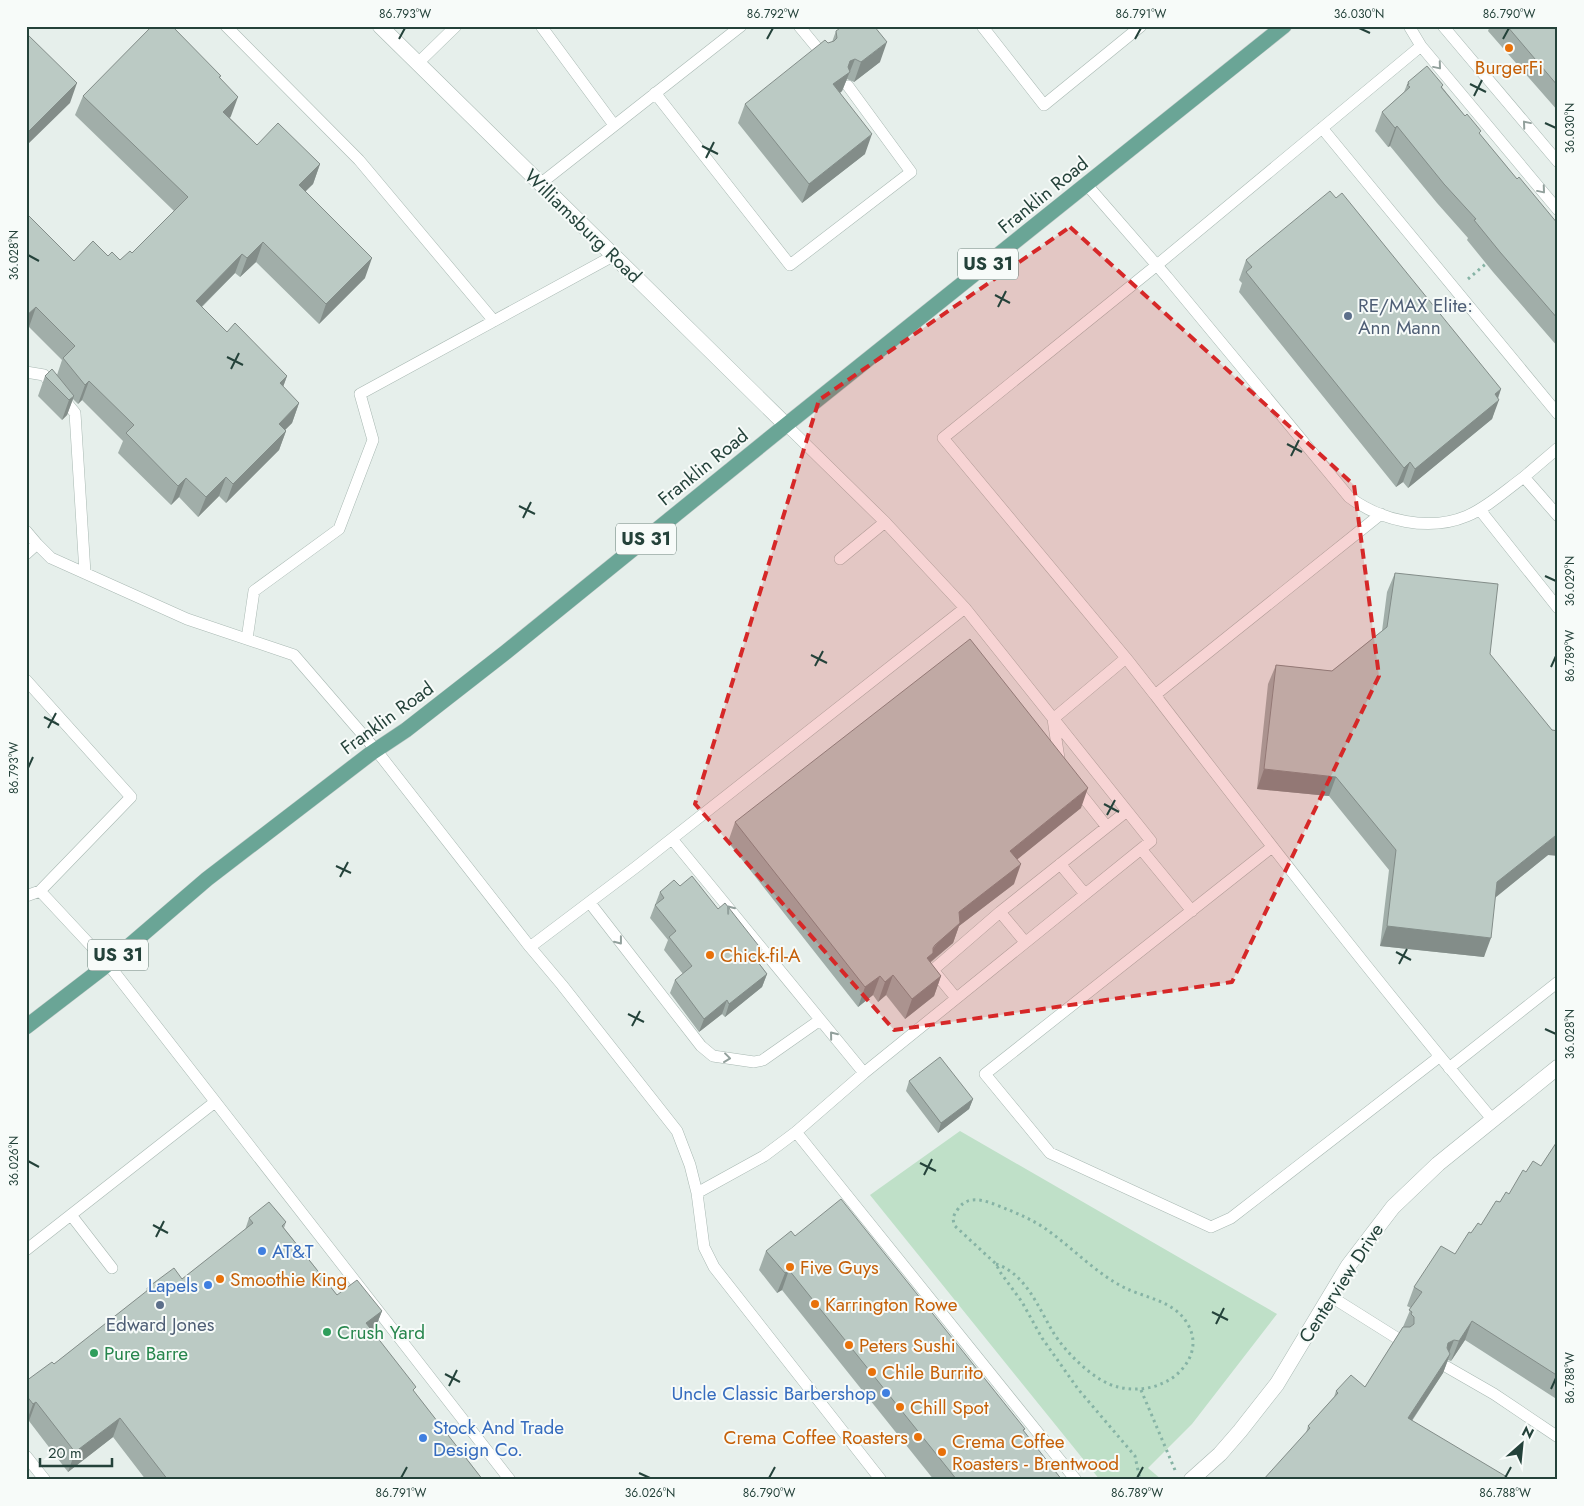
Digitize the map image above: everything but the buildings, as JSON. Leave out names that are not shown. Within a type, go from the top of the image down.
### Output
[{"type":"main road","name":"Franklin Road","points":[[26,1027],[108,964],[207,879],[376,750],[406,730],[506,652],[1284,26]]},
{"type":"street","name":"Williamsburg Road","points":[[380,26],[786,425]]},
{"type":"street","name":"Centerview Drive","points":[[1191,1480],[1220,1454],[1262,1405],[1287,1369],[1359,1249],[1392,1207],[1419,1180],[1558,1067]]},
{"type":"lane","points":[[226,26],[359,160],[494,321]]},
{"type":"lane","points":[[418,63],[456,26]]},
{"type":"lane","points":[[541,26],[614,125]]},
{"type":"lane","points":[[540,184],[741,26]]},
{"type":"lane","points":[[799,26],[823,56]]},
{"type":"lane","points":[[982,26],[1044,105],[1141,26]]},
{"type":"lane","points":[[1409,26],[1421,46],[1558,210]]},
{"type":"lane","points":[[1443,26],[1558,162]]},
{"type":"lane","points":[[1421,46],[1157,266],[943,438],[1126,658],[1272,847],[1439,1056],[1492,1119]]},
{"type":"lane","points":[[655,93],[790,265],[910,172],[848,86]]},
{"type":"lane","points":[[1322,128],[1558,414]]},
{"type":"lane","points":[[1087,185],[1157,266],[1349,497],[1360,505],[1403,521],[1421,524],[1438,523],[1466,516],[1480,510],[1524,477],[1558,448]]},
{"type":"lane","points":[[247,639],[254,591],[339,529],[373,440],[360,394],[613,256]]},
{"type":"lane","points":[[26,372],[44,375],[74,413],[85,574]]},
{"type":"lane","points":[[696,1193],[764,1156],[796,1132],[864,1073],[1151,841],[965,608],[885,522],[786,425]]},
{"type":"lane","points":[[1524,477],[1558,516]]},
{"type":"lane","points":[[1480,510],[1558,608]]},
{"type":"lane","points":[[1155,695],[1381,514]]},
{"type":"lane","points":[[840,559],[885,522]]},
{"type":"lane","points":[[26,531],[51,558],[85,574],[187,619],[294,655],[376,750],[677,1131],[690,1165],[704,1247],[714,1268],[881,1480]]},
{"type":"lane","points":[[26,554],[36,544]]},
{"type":"lane","points":[[530,947],[590,903],[965,608]]},
{"type":"lane","points":[[1053,719],[1126,658]]},
{"type":"lane","points":[[26,680],[30,693],[131,797],[40,891],[26,896]]},
{"type":"lane","points":[[1053,719],[1060,769],[1107,827]]},
{"type":"lane","points":[[956,998],[933,970],[1000,912],[1127,811]]},
{"type":"lane","points":[[672,839],[864,1073]]},
{"type":"lane","points":[[1272,847],[985,1074],[1050,1153],[1211,1227],[1231,1218],[1439,1056]]},
{"type":"lane","points":[[1140,849],[1192,911]]},
{"type":"lane","points":[[1060,864],[1085,894]]},
{"type":"lane","points":[[40,891],[108,964],[510,1480]]},
{"type":"lane","points":[[590,903],[701,1046],[713,1056],[754,1062],[763,1060],[820,1020]]},
{"type":"lane","points":[[1000,912],[1025,942]]},
{"type":"lane","points":[[1449,1068],[1558,982]]},
{"type":"lane","points":[[26,1250],[215,1102]]},
{"type":"lane","points":[[796,1132],[1076,1480]]},
{"type":"lane","points":[[71,1215],[112,1268]]},
{"type":"lane","points":[[1330,1296],[1400,1340]]},
{"type":"lane","points":[[1447,1367],[1494,1394],[1558,1437]]},
{"type":"lane","points":[[26,1456],[45,1480]]},
{"type":"path","points":[[1455,290],[1494,258]]},
{"type":"path","points":[[996,1264],[1007,1268],[1024,1286],[1034,1298],[1054,1334],[1084,1367],[1109,1385],[1142,1390],[1168,1381],[1187,1364],[1192,1355],[1194,1344],[1192,1332],[1186,1321],[1180,1314],[1156,1300],[1125,1288],[1087,1263],[1044,1228],[1027,1218],[974,1199],[965,1202],[954,1215],[954,1226],[996,1264],[1022,1302],[1042,1338],[1078,1389],[1135,1456],[1140,1480]]},
{"type":"path","points":[[1142,1390],[1175,1471]]},
{"type":"highlighted area","points":[[1070,227],[1354,485],[1379,676],[1232,982],[894,1030],[695,804],[819,400]]},
{"type":"green space","points":[[960,1131],[1277,1314],[1192,1424],[1148,1468],[1162,1480],[1100,1480],[870,1195]]},
{"type":"place","name":"BurgerFi","points":[[1509,48]]},
{"type":"place","name":"RE/MAX Elite: Ann Mann","points":[[1348,316]]},
{"type":"place","name":"Chick-fil-A","points":[[710,955]]},
{"type":"place","name":"AT&T","points":[[262,1251]]},
{"type":"place","name":"Five Guys","points":[[790,1267]]},
{"type":"place","name":"Smoothie King","points":[[220,1279]]},
{"type":"place","name":"Lapels","points":[[208,1285]]},
{"type":"place","name":"Karrington Rowe","points":[[815,1304]]},
{"type":"place","name":"Edward Jones","points":[[160,1305]]},
{"type":"place","name":"Crush Yard","points":[[327,1332]]},
{"type":"place","name":"Peters Sushi","points":[[849,1345]]},
{"type":"place","name":"Pure Barre","points":[[94,1353]]},
{"type":"place","name":"Chile Burrito","points":[[872,1372]]},
{"type":"place","name":"Uncle Classic Barbershop","points":[[886,1393]]},
{"type":"place","name":"Chill Spot","points":[[900,1407]]},
{"type":"place","name":"Crema Coffee Roasters","points":[[918,1437]]},
{"type":"place","name":"Stock And Trade Design Co.","points":[[423,1438]]},
{"type":"place","name":"Crema Coffee Roasters - Brentwood","points":[[942,1452]]}]
